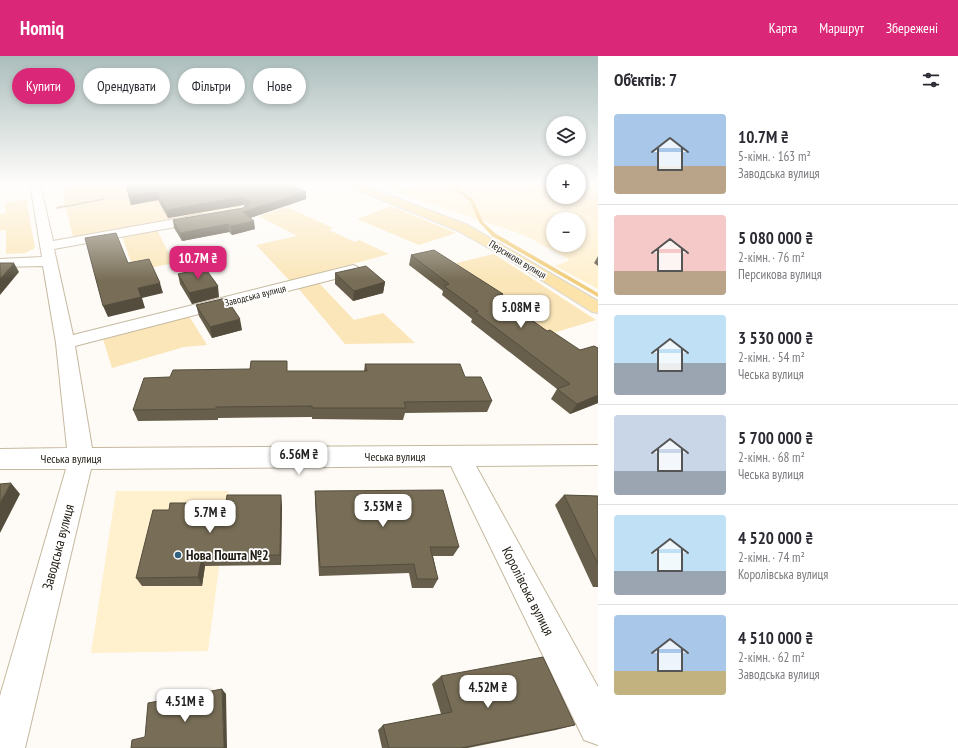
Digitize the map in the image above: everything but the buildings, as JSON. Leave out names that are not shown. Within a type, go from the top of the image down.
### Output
[{"type":"main road","name":"Персикова вулиця","points":[[431,215],[464,228],[598,308]]},
{"type":"street","name":"Заводська вулиця","points":[[5,748],[81,459],[65,343],[41,215]]},
{"type":"street","points":[[0,263],[212,216]]},
{"type":"street","name":"Заводська вулиця","points":[[65,343],[353,270]]},
{"type":"street","name":"Чеська вулиця","points":[[0,460],[598,455]]},
{"type":"street","name":"Королівська вулиця","points":[[458,456],[598,726]]},
{"type":"shaded area","points":[[0,215],[29,215],[35,248],[25,253],[6,254],[6,230],[0,231]]},
{"type":"shaded area","points":[[68,215],[195,215],[73,237]]},
{"type":"shaded area","points":[[305,215],[333,228],[329,230],[355,242],[359,240],[389,254],[290,281],[256,245],[297,236],[259,216]]},
{"type":"shaded area","points":[[367,215],[413,215],[456,233],[419,245],[357,219]]},
{"type":"shaded area","points":[[465,215],[546,215],[546,247],[524,235]]},
{"type":"shaded area","points":[[586,215],[598,215],[598,289],[555,266],[570,260],[555,252],[586,252]]},
{"type":"shaded area","points":[[588,215],[598,215],[598,219]]},
{"type":"shaded area","points":[[157,230],[174,263],[134,271],[122,236]]},
{"type":"shaded area","points":[[494,254],[596,320],[550,334],[510,308],[517,305],[485,283],[448,265]]},
{"type":"shaded area","points":[[319,283],[354,320],[383,313],[415,343],[345,344],[298,288]]},
{"type":"shaded area","points":[[189,316],[207,345],[184,347],[112,368],[103,339]]},
{"type":"shaded area","points":[[116,491],[229,491],[208,651],[91,653]]},
{"type":"waterway","points":[[478,215],[481,222],[494,235],[598,295]]},
{"type":"place","name":"Нова Пошта №2","points":[[178,555]]}]
